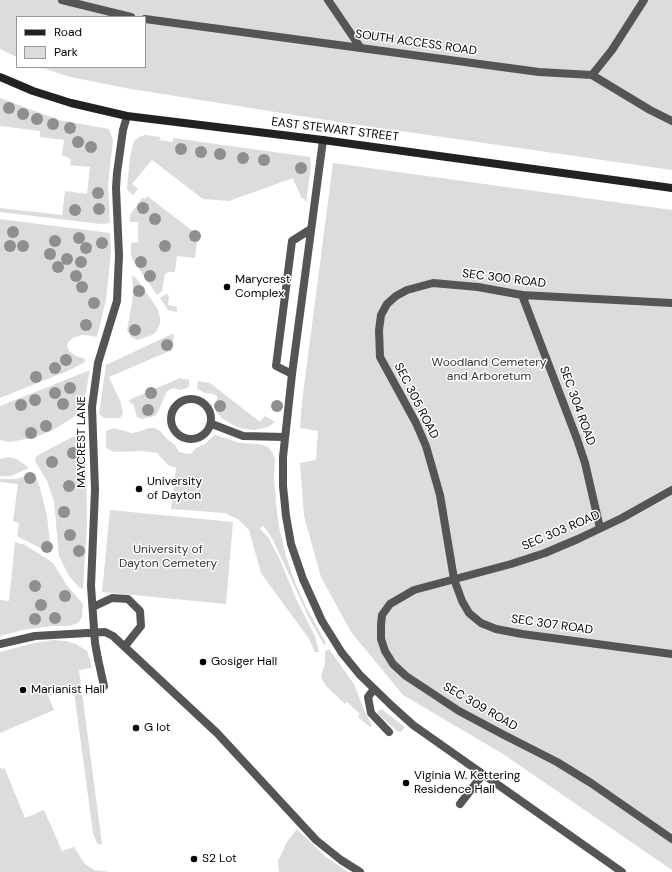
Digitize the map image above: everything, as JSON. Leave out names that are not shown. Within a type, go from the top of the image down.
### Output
[{"type":"main road","name":"EAST STEWART STREET","points":[[0,77],[32,91],[70,103],[127,116],[323,140],[672,188]]},
{"type":"street","points":[[62,0],[128,16]]},
{"type":"street","points":[[328,0],[360,47]]},
{"type":"street","points":[[592,75],[612,50],[644,0]]},
{"type":"street","name":"SOUTH ACCESS ROAD","points":[[146,19],[539,72],[592,75],[650,110],[672,121]]},
{"type":"street","name":"MAYCREST LANE","points":[[104,686],[94,632],[90,586],[95,490],[92,407],[97,367],[117,300],[119,255],[116,188],[117,168],[123,130],[127,116]]},
{"type":"street","points":[[323,140],[284,437],[282,469],[285,511],[290,538],[300,571],[316,608],[332,638],[351,664],[374,689],[413,725],[622,872]]},
{"type":"street","points":[[292,374],[276,366],[292,241],[311,229]]},
{"type":"street","name":"SEC 300 ROAD","points":[[387,304],[407,290],[433,283],[522,295],[672,303]]},
{"type":"street","name":"SEC 304 ROAD","points":[[522,295],[577,439],[585,463],[600,528]]},
{"type":"street","name":"SEC 305 ROAD","points":[[387,304],[381,315],[379,330],[380,356],[416,423],[426,446],[440,495],[454,579]]},
{"type":"street","points":[[187,400],[196,400],[207,408],[211,416],[212,424],[207,432],[201,437],[190,439],[183,438],[173,428],[170,421],[173,408],[179,403],[187,400]]},
{"type":"street","points":[[212,424],[243,436],[284,437]]},
{"type":"street","name":"SEC 303 ROAD","points":[[454,579],[536,556],[578,539],[635,511],[672,490]]},
{"type":"street","name":"SEC 307 ROAD","points":[[454,579],[462,601],[469,613],[481,623],[496,629],[522,634],[672,654]]},
{"type":"street","name":"SEC 309 ROAD","points":[[454,579],[414,590],[390,604],[382,615],[381,639],[385,651],[393,664],[406,676],[459,711],[574,772],[672,839]]},
{"type":"street","points":[[93,607],[112,598],[128,599],[140,611],[141,626],[125,646]]},
{"type":"street","points":[[0,644],[35,636],[94,632],[105,632],[113,636],[218,733],[316,840],[360,872]]},
{"type":"street","points":[[374,689],[368,697],[371,713],[389,732]]},
{"type":"street","points":[[460,804],[483,774]]},
{"type":"green space","points":[[0,0],[672,0],[672,170],[345,123],[131,89],[70,77],[43,68],[146,68],[146,16],[16,16],[16,57],[0,49]]},
{"type":"green space","points":[[0,98],[59,120],[109,129],[113,140],[108,184],[110,223],[101,224],[0,212],[0,208],[62,215],[65,191],[87,194],[90,167],[70,165],[71,159],[62,155],[64,140],[40,137],[40,131],[0,126]]},
{"type":"green space","points":[[145,135],[161,137],[159,140],[173,142],[173,138],[310,157],[311,166],[306,203],[304,198],[302,199],[293,178],[229,201],[203,199],[152,160],[132,184],[138,189],[133,195],[127,190],[130,157],[134,141]]},
{"type":"green space","name":"Woodland Cemetery and Arboretum","points":[[333,163],[672,210],[672,870],[503,754],[403,695],[351,632],[321,577],[304,516],[300,463],[316,460],[318,431],[300,428],[302,402]]},
{"type":"green space","points":[[147,196],[198,235],[195,258],[177,256],[175,272],[165,274],[162,291],[157,295],[132,259],[131,254],[131,243],[138,242],[138,222],[130,222],[130,215],[142,198],[145,199]]},
{"type":"green space","points":[[0,219],[110,233],[111,252],[106,300],[97,337],[82,335],[73,338],[68,342],[67,346],[69,351],[76,356],[85,359],[85,362],[70,370],[0,398]]},
{"type":"green space","points":[[132,275],[136,278],[157,308],[160,317],[160,323],[156,332],[152,335],[137,340],[131,337],[127,330],[132,303]]},
{"type":"green space","points":[[167,294],[169,296],[168,305],[177,307],[177,312],[168,310],[160,298]]},
{"type":"green space","points":[[174,334],[172,350],[109,377],[121,403],[123,414],[120,418],[104,418],[99,414],[106,365]]},
{"type":"green space","points":[[90,370],[83,407],[74,417],[53,430],[36,437],[10,442],[0,440],[0,406]]},
{"type":"green space","points":[[180,378],[189,380],[189,387],[181,390],[173,388],[167,391],[155,416],[142,419],[137,417],[133,403],[131,404],[129,400]]},
{"type":"green space","points":[[198,381],[210,383],[260,422],[265,416],[275,422],[268,427],[254,430],[233,425],[216,412],[217,396],[197,389]]},
{"type":"green space","points":[[114,428],[132,433],[149,428],[155,428],[175,445],[179,452],[187,454],[192,453],[196,448],[205,444],[214,435],[240,443],[259,444],[268,447],[275,459],[274,476],[276,505],[279,527],[286,556],[306,607],[326,643],[324,645],[309,618],[273,540],[265,528],[262,526],[260,529],[268,537],[281,562],[297,601],[315,636],[319,652],[315,652],[309,639],[261,573],[249,530],[238,519],[224,513],[171,509],[176,468],[168,465],[157,453],[142,451],[114,452],[106,448],[106,431]]},
{"type":"green space","points":[[72,437],[77,437],[84,441],[86,451],[87,524],[83,589],[79,587],[69,576],[59,556],[54,501],[47,481],[35,461],[36,457],[40,454]]},
{"type":"green space","points":[[9,457],[17,459],[29,468],[11,476],[0,476],[0,459]]},
{"type":"green space","points":[[32,474],[36,477],[40,488],[47,516],[50,543],[44,545],[42,549],[17,536],[19,523],[13,521],[18,484],[0,482],[0,479],[16,479]]},
{"type":"green space","name":"University of Dayton Cemetery","points":[[110,510],[233,522],[226,604],[102,592]]},
{"type":"green space","points":[[15,542],[25,545],[53,563],[66,584],[83,604],[82,617],[78,623],[69,626],[53,626],[22,630],[0,636],[0,600],[9,601]]},
{"type":"green space","points":[[53,640],[66,641],[76,644],[87,651],[92,668],[79,670],[102,844],[98,845],[93,833],[74,692],[48,695],[54,710],[0,733],[0,652]]},
{"type":"green space","points":[[329,649],[354,684],[364,710],[372,725],[370,727],[358,717],[360,714],[347,702],[345,704],[326,686],[321,677],[325,663],[325,651]]},
{"type":"green space","points":[[382,709],[405,727],[401,732],[397,731],[378,714],[378,711]]},
{"type":"green space","points":[[0,768],[5,769],[25,818],[44,810],[62,851],[74,847],[84,863],[94,870],[110,872],[0,872]]},
{"type":"green space","points":[[297,829],[326,857],[348,872],[279,872],[278,861],[287,842]]},
{"type":"place","name":"Marycrest Complex","points":[[227,287]]},
{"type":"place","name":"University of Dayton","points":[[139,489]]},
{"type":"place","name":"Gosiger Hall","points":[[203,662]]},
{"type":"place","name":"Marianist Hall","points":[[23,690]]},
{"type":"place","name":"G lot","points":[[136,728]]},
{"type":"place","name":"Viginia W. Kettering Residence Hall","points":[[406,783]]},
{"type":"place","name":"S2 Lot","points":[[194,859]]}]
